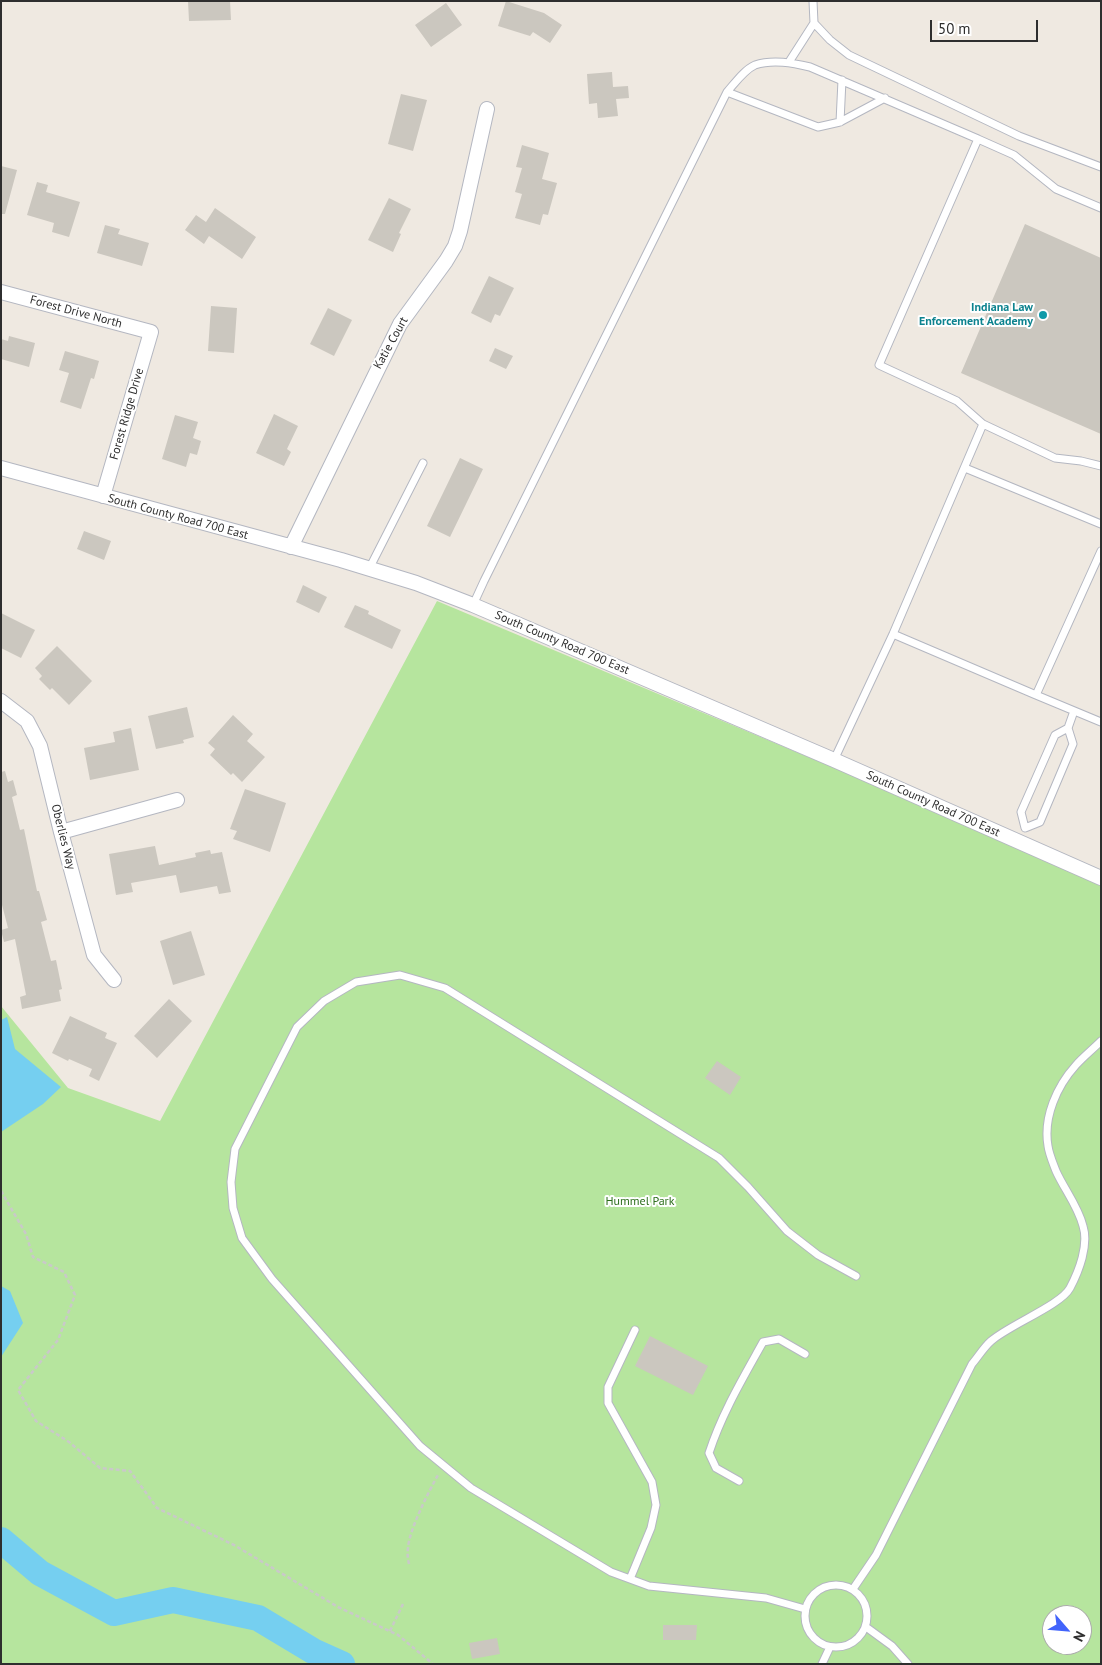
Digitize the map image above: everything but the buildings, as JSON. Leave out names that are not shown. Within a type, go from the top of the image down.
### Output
[{"type":"street","name":"Katie Court","points":[[291,547],[400,324],[446,262],[455,246],[487,109]]},
{"type":"street","name":"Forest Drive North","points":[[1,292],[151,332]]},
{"type":"street","name":"Forest Ridge Drive","points":[[103,496],[151,332]]},
{"type":"street","name":"South County Road 700 East","points":[[1,468],[416,583],[474,605],[834,760],[1101,878]]},
{"type":"street","name":"Oberlies Way","points":[[1,701],[26,721],[40,746],[94,955],[114,980]]},
{"type":"street","points":[[61,832],[177,800]]},
{"type":"lane","points":[[789,62],[814,23],[813,1]]},
{"type":"lane","points":[[814,23],[830,40],[850,55],[1019,136],[1101,167]]},
{"type":"lane","points":[[474,605],[484,581],[727,92],[739,78],[754,66],[789,62],[810,67],[842,80],[1014,155],[1056,189],[1101,208]]},
{"type":"lane","points":[[840,122],[842,80]]},
{"type":"lane","points":[[727,92],[818,127],[840,122],[884,98]]},
{"type":"lane","points":[[978,139],[879,365],[957,401],[983,424],[1055,458],[1101,466]]},
{"type":"lane","points":[[834,760],[893,634],[983,424]]},
{"type":"lane","points":[[368,569],[423,463]]},
{"type":"lane","points":[[965,468],[1101,524]]},
{"type":"lane","points":[[1036,695],[1101,551]]},
{"type":"lane","points":[[893,634],[1101,722]]},
{"type":"lane","points":[[1025,828],[1040,822],[1073,744],[1068,728],[1074,711]]},
{"type":"lane","points":[[1019,842],[1025,828],[1021,812],[1055,735],[1068,728]]},
{"type":"lane","points":[[805,1609],[766,1598],[649,1586],[611,1572],[471,1488],[420,1446],[272,1280],[242,1238],[233,1208],[231,1182],[235,1149],[297,1028],[324,1001],[356,982],[400,975],[445,988],[720,1158],[787,1231],[818,1255],[856,1276]]},
{"type":"lane","points":[[853,1589],[876,1555],[972,1364],[991,1341],[1048,1307],[1069,1291],[1078,1269],[1084,1246],[1084,1226],[1054,1163],[1048,1146],[1048,1122],[1053,1101],[1063,1082],[1075,1065],[1101,1041]]},
{"type":"lane","points":[[630,1579],[651,1528],[656,1505],[652,1482],[608,1403],[608,1387],[636,1330]]},
{"type":"lane","points":[[739,1481],[716,1468],[709,1453],[716,1429],[740,1383],[763,1342],[779,1339],[806,1354]]},
{"type":"lane","points":[[834,1584],[844,1585],[853,1589],[861,1596],[866,1606],[868,1617],[866,1628],[852,1644],[841,1648],[820,1644],[812,1637],[806,1624],[805,1609],[815,1592],[834,1584]]},
{"type":"lane","points":[[866,1628],[892,1646],[908,1664]]},
{"type":"lane","points":[[822,1664],[830,1647]]},
{"type":"path","points":[[1,1191],[26,1234],[33,1257],[64,1272],[75,1295],[58,1340],[18,1390],[36,1421],[69,1442],[100,1468],[130,1471],[157,1508],[234,1545],[338,1607],[398,1635],[433,1664]]},
{"type":"path","points":[[410,1564],[408,1548],[410,1538],[426,1499],[444,1466]]},
{"type":"path","points":[[390,1631],[403,1604]]},
{"type":"green space","name":"Hummel Park","points":[[437,601],[1101,880],[1101,1664],[1,1664],[1,1006],[68,1088],[160,1121]]},
{"type":"water","points":[[7,1017],[15,1049],[61,1087],[43,1104],[1,1132],[1,1020]]},
{"type":"water","points":[[1,1286],[10,1291],[23,1323],[1,1357]]},
{"type":"waterway","points":[[1,1540],[40,1573],[114,1613],[173,1600],[258,1618],[313,1651],[342,1664]]},
{"type":"place","name":"Indiana Law Enforcement Academy","points":[[1043,315]]}]
